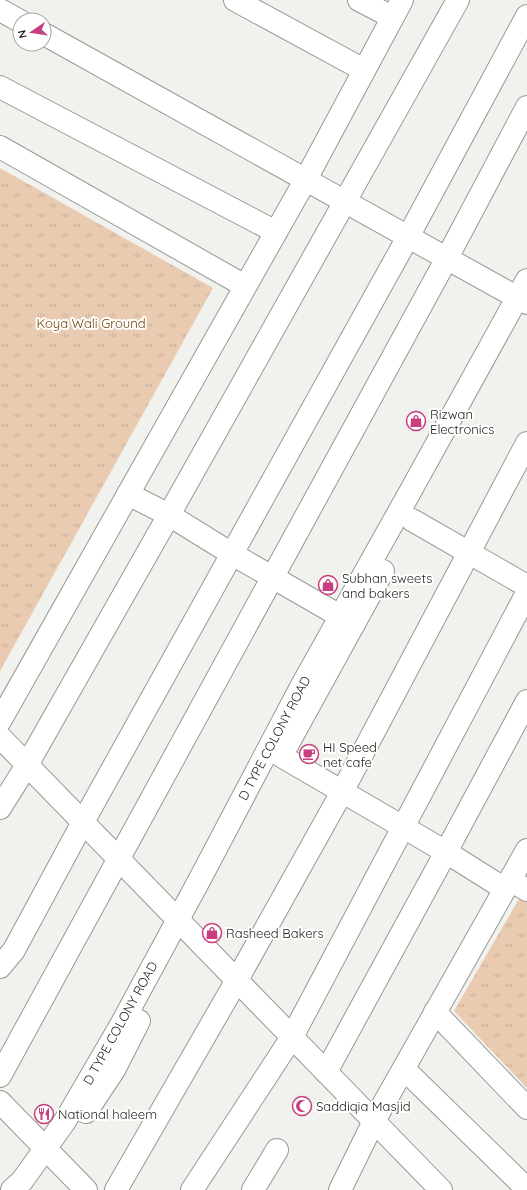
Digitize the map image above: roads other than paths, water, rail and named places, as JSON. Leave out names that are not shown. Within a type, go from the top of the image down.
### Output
[{"type":"street","points":[[235,0],[364,70]]},
{"type":"street","points":[[0,720],[306,179],[397,9],[359,0]]},
{"type":"street","points":[[0,808],[27,764],[169,515],[458,0]]},
{"type":"street","points":[[0,10],[12,17]]},
{"type":"street","points":[[0,967],[14,950],[83,822],[408,236],[527,16]]},
{"type":"street","points":[[52,38],[447,258],[525,298]]},
{"type":"street","points":[[0,87],[276,232]]},
{"type":"street","points":[[0,1076],[447,258],[527,108]]},
{"type":"street","points":[[0,147],[245,286]]},
{"type":"street","name":"D TYPE COLONY ROAD","points":[[12,1190],[49,1153],[114,1070],[182,924],[302,685],[347,620],[412,520],[525,298]]},
{"type":"street","name":"D TYPE COLONY ROAD","points":[[182,924],[281,756],[347,620],[525,298]]},
{"type":"street","points":[[116,1190],[342,792],[527,443]]},
{"type":"street","points":[[128,494],[169,515],[232,554],[347,620]]},
{"type":"street","points":[[412,520],[527,586]]},
{"type":"street","points":[[192,1190],[292,1037],[527,593]]},
{"type":"street","points":[[326,1072],[527,701]]},
{"type":"street","points":[[0,737],[441,1190]]},
{"type":"street","points":[[281,756],[446,852],[514,886]]},
{"type":"street","points":[[344,1188],[374,1121],[435,1012],[514,886],[527,850]]},
{"type":"street","points":[[435,1012],[527,1108]]},
{"type":"street","points":[[404,1069],[527,1189]]},
{"type":"street","points":[[0,1102],[86,1190]]},
{"type":"street","points":[[253,1190],[277,1150]]},
{"type":"street","name":"D TYPE COLONY ROAD","points":[[26,1190],[49,1153]]},
{"type":"place","name":"Rizwan Electronics","points":[[416,421]]},
{"type":"place","name":"Subhan sweets and bakers","points":[[328,585]]},
{"type":"place","name":"HI Speed net cafe","points":[[309,754]]},
{"type":"place","name":"Rasheed Bakers","points":[[212,933]]},
{"type":"place","name":"Saddiqia Masjid","points":[[302,1106]]},
{"type":"place","name":"National haleem","points":[[44,1114]]},
{"type":"park label","name":"Koya Wali Ground","points":[[91,323]]}]
